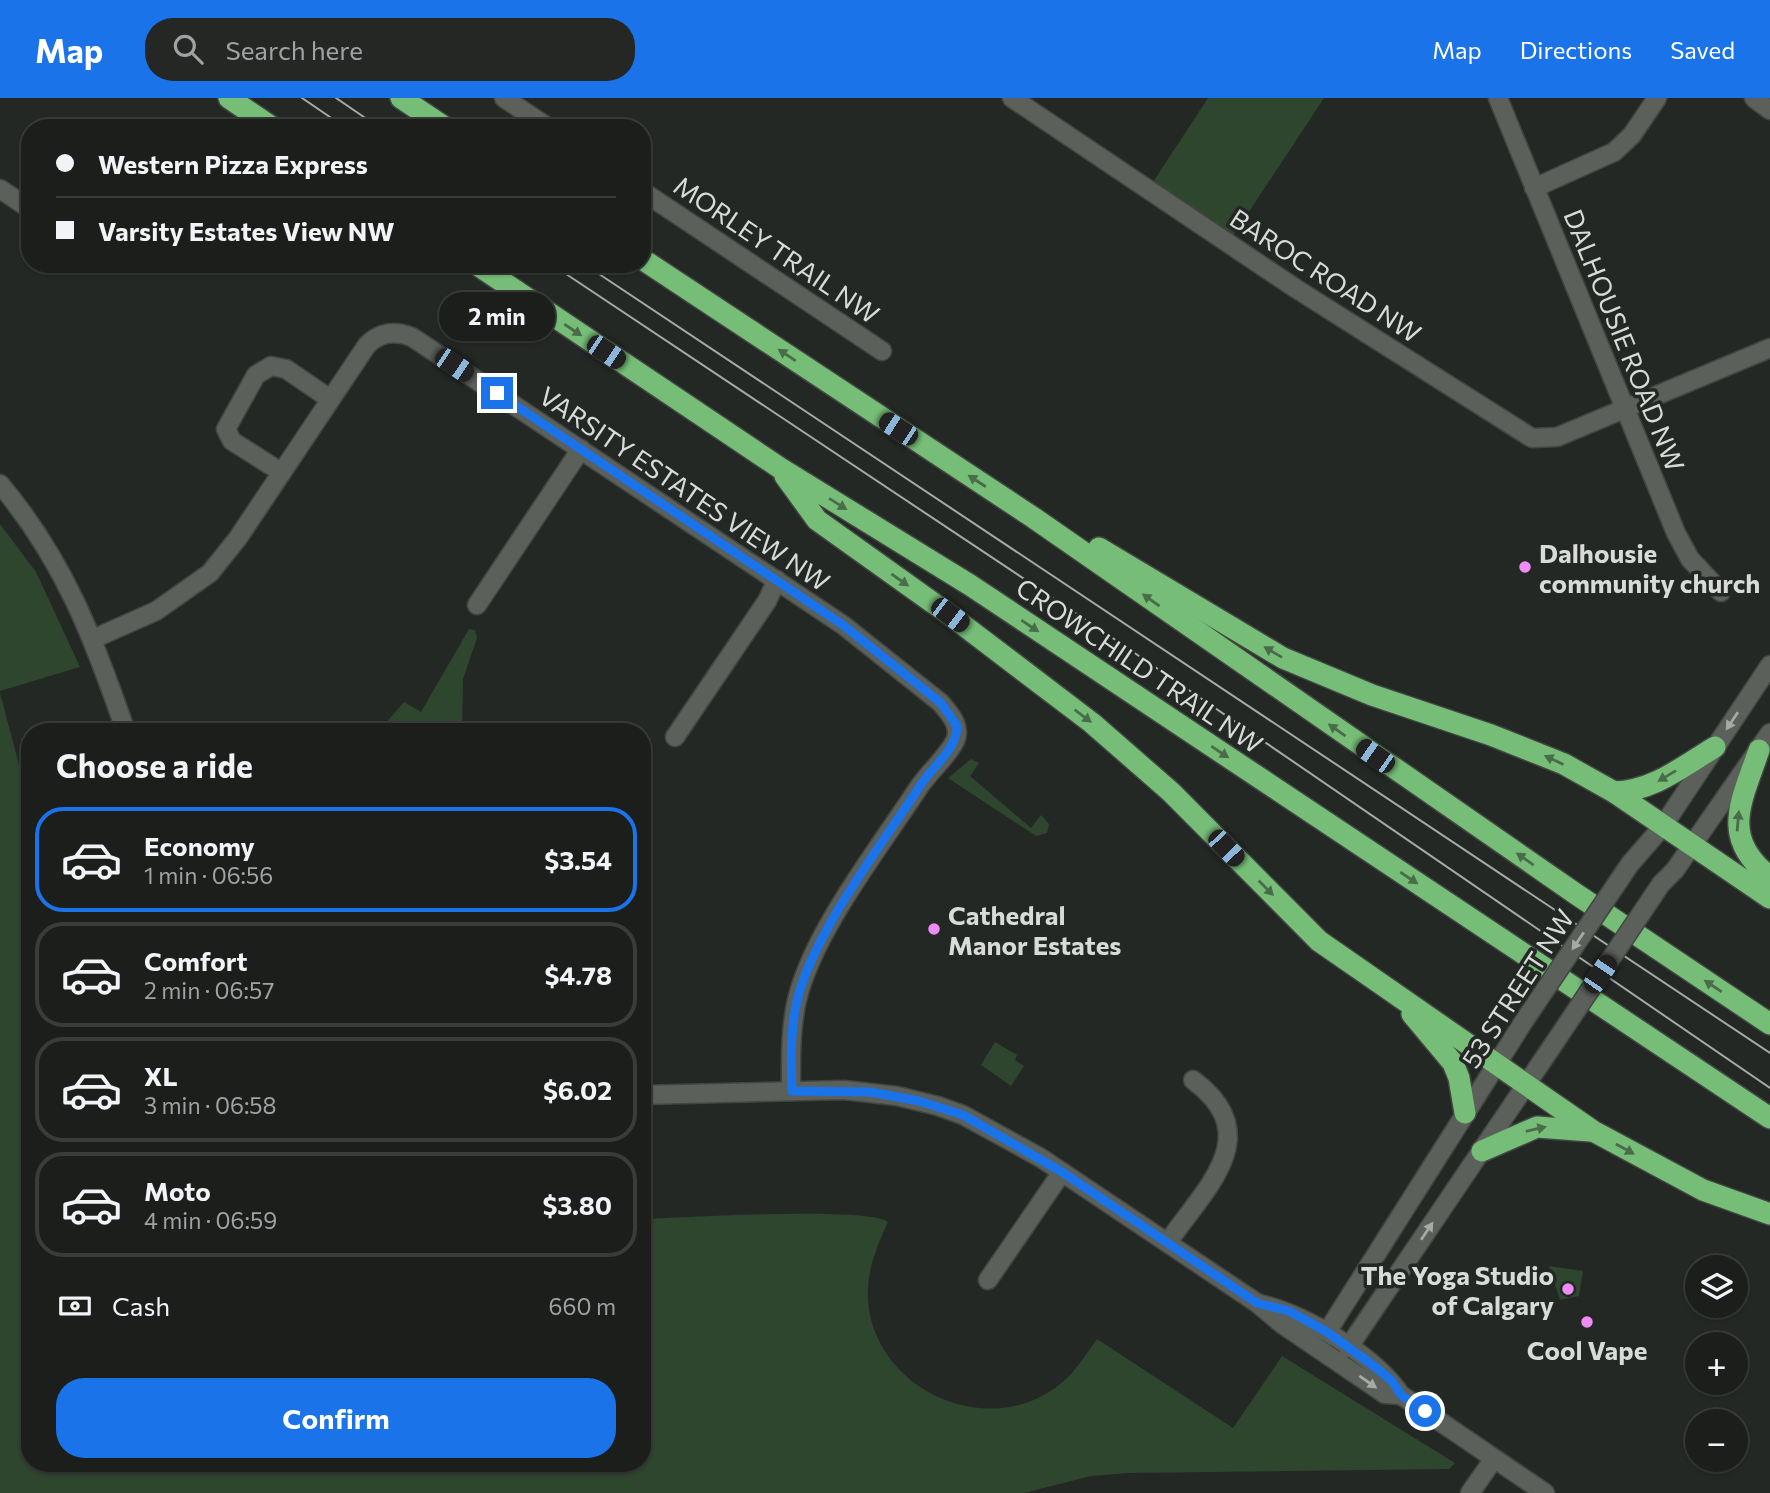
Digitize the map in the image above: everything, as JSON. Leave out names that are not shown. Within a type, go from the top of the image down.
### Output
[{"type":"highway","points":[[229,98],[260,119]]},
{"type":"highway","points":[[401,98],[432,119]]},
{"type":"highway","points":[[651,265],[1034,519],[1509,849],[1770,1024]]},
{"type":"highway","name":"CROWCHILD TRAIL NW","points":[[489,273],[780,468],[970,585],[1770,1118]]},
{"type":"highway","points":[[780,468],[817,520],[950,615],[1092,723],[1171,792],[1319,942],[1408,1006],[1593,1131],[1692,1185],[1770,1214]]},
{"type":"highway","points":[[1034,519],[1077,535],[1283,658],[1372,695],[1534,750],[1614,792],[1770,898]]},
{"type":"highway","points":[[1765,742],[1738,813],[1737,833],[1750,859],[1770,877]]},
{"type":"highway","points":[[1614,792],[1652,786],[1715,747]]},
{"type":"highway","points":[[1408,1006],[1415,1021],[1453,1063],[1460,1079],[1465,1113]]},
{"type":"highway","points":[[1482,1151],[1537,1127],[1593,1131]]},
{"type":"street","points":[[504,98],[535,119]]},
{"type":"street","name":"BAROC ROAD NW","points":[[1012,98],[1295,288],[1525,435],[1541,440],[1557,437],[1770,348]]},
{"type":"street","name":"DALHOUSIE ROAD NW","points":[[1498,98],[1685,551],[1721,592]]},
{"type":"street","points":[[1534,188],[1614,152],[1632,135],[1657,98]]},
{"type":"street","points":[[1754,98],[1770,110]]},
{"type":"street","points":[[0,190],[21,203]]},
{"type":"street","name":"MORLEY TRAIL NW","points":[[651,197],[883,351]]},
{"type":"street","name":"VARSITY ESTATES VIEW NW","points":[[93,639],[156,611],[210,573],[238,538],[367,345],[377,337],[397,332],[412,337],[843,625],[941,703],[954,719],[957,736],[924,780],[814,955],[804,976],[793,1021],[792,1091]]},
{"type":"street","points":[[281,472],[233,441],[226,429],[249,386],[263,369],[277,367],[330,399]]},
{"type":"street","points":[[477,605],[581,449]]},
{"type":"street","points":[[0,484],[56,561],[93,639],[123,723]]},
{"type":"street","points":[[675,737],[766,601],[777,580]]},
{"type":"street","name":"53 STREET NW","points":[[1322,1340],[1465,1113],[1499,1065],[1524,1021],[1630,864],[1663,826],[1770,665]]},
{"type":"street","points":[[1343,1355],[1661,884],[1675,870],[1765,742]]},
{"type":"street","points":[[1168,1242],[1219,1167],[1229,1146],[1229,1125],[1224,1112],[1193,1080]]},
{"type":"street","points":[[651,1095],[871,1092],[938,1106],[963,1115],[1013,1141],[1062,1172],[1257,1303],[1289,1311],[1343,1355],[1392,1381],[1401,1395],[1545,1493]]},
{"type":"street","points":[[988,1280],[1062,1172]]},
{"type":"street","points":[[1470,1493],[1493,1460]]},
{"type":"green space","points":[[1208,98],[1324,98],[1233,236],[1153,182]]},
{"type":"green space","points":[[0,524],[36,572],[80,667],[0,691]]},
{"type":"green space","points":[[469,629],[475,630],[477,638],[463,679],[462,723],[386,723],[404,702],[421,712]]},
{"type":"green space","points":[[0,693],[21,772],[21,1472],[651,1472],[651,1219],[811,1214],[873,1217],[888,1222],[871,1267],[868,1290],[870,1315],[881,1345],[900,1370],[924,1389],[952,1402],[982,1408],[1012,1406],[1042,1396],[1068,1377],[1097,1339],[1233,1428],[1282,1356],[1455,1463],[1449,1469],[1129,1473],[1091,1476],[1024,1493],[0,1493]]},
{"type":"green space","points":[[971,759],[979,763],[970,776],[1031,828],[1041,815],[1049,824],[1047,833],[1036,836],[948,778]]},
{"type":"green space","points":[[995,1042],[1017,1055],[1015,1060],[1024,1066],[1011,1086],[981,1065]]},
{"type":"green space","name":"The Yoga Studio of Calgary","points":[[1549,1266],[1583,1271],[1579,1296],[1560,1300]]},
{"type":"tram line","points":[[302,98],[333,119]]},
{"type":"tram line","points":[[336,98],[367,119]]},
{"type":"tram line","points":[[565,273],[1101,630],[1770,1088]]},
{"type":"tram line","points":[[598,273],[1770,1053]]},
{"type":"place","name":"Dalhousie community church","points":[[1525,567]]},
{"type":"place","name":"Cathedral Manor Estates","points":[[934,929]]},
{"type":"place","name":"The Yoga Studio of Calgary","points":[[1568,1289]]},
{"type":"place","name":"Cool Vape","points":[[1587,1322]]},
{"type":"route","points":[[497,393],[843,625],[941,703],[957,726],[955,742],[924,780],[839,911],[804,976],[797,1000],[790,1047],[792,1091],[871,1092],[919,1101],[963,1115],[1013,1141],[1062,1172],[1257,1303],[1289,1311],[1327,1332],[1374,1366],[1392,1381],[1401,1395],[1425,1411]]}]
